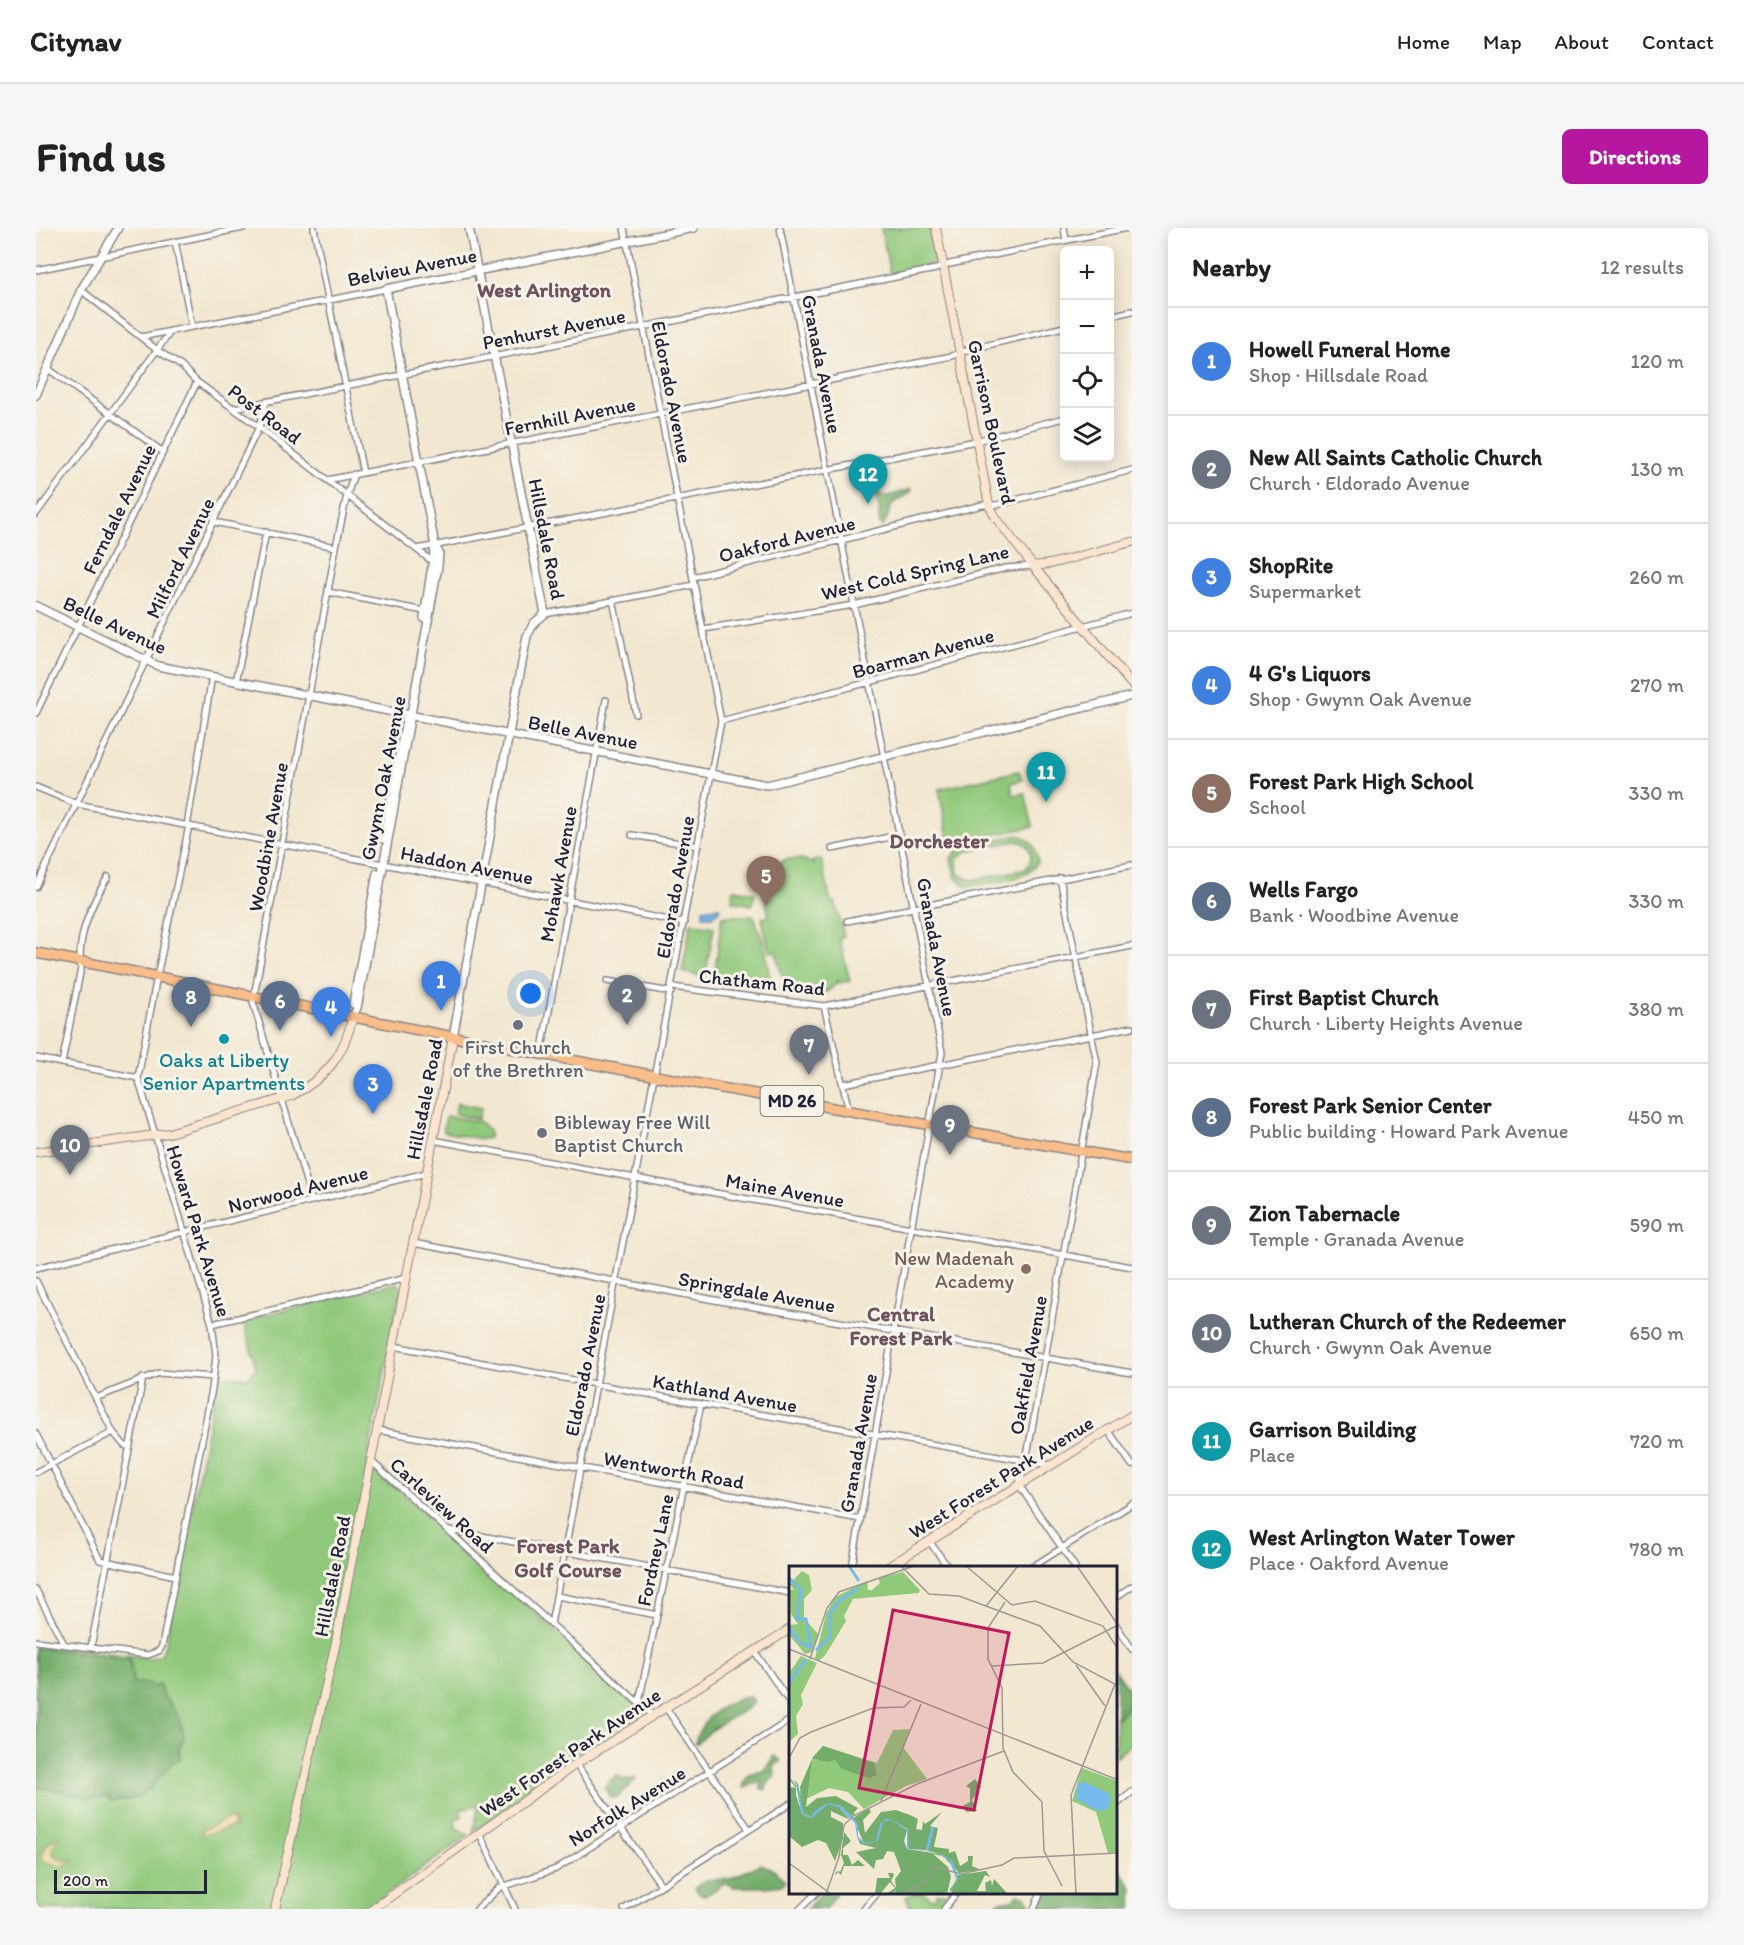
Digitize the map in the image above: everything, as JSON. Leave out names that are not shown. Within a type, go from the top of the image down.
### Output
[{"type":"main road","name":"Garrison Boulevard","points":[[936,228],[989,505],[996,518],[1033,566],[1132,685]]},
{"type":"main road","name":"West Cold Spring Lane","points":[[1033,566],[1050,564],[1132,542]]},
{"type":"main road","name":"MD 26","points":[[36,953],[541,1054],[1132,1160]]},
{"type":"main road","name":"Gwynn Oak Avenue","points":[[36,1152],[156,1136],[281,1100],[301,1091],[328,1071],[346,1042],[353,1016]]},
{"type":"main road","name":"Hillsdale Road","points":[[275,1909],[325,1692],[453,1037]]},
{"type":"main road","name":"West Forest Park Avenue","points":[[890,1566],[1132,1415]]},
{"type":"main road","name":"West Forest Park Avenue","points":[[373,1909],[576,1764],[789,1630]]},
{"type":"street","points":[[36,395],[81,290],[118,228]]},
{"type":"street","points":[[36,270],[243,228]]},
{"type":"street","points":[[314,228],[363,472]]},
{"type":"street","name":"Hillsdale Road","points":[[453,1037],[527,636],[534,623],[545,614],[469,228]]},
{"type":"street","name":"Eldorado Avenue","points":[[551,1624],[721,722],[624,228]]},
{"type":"street","name":"Belvieu Avenue","points":[[141,337],[694,228]]},
{"type":"street","name":"Granada Avenue","points":[[780,228],[942,1052],[852,1566]]},
{"type":"street","points":[[1064,228],[1066,240]]},
{"type":"street","name":"Penhurst Avenue","points":[[234,408],[936,269],[1129,228]]},
{"type":"street","points":[[175,241],[192,327]]},
{"type":"street","name":"Gwynn Oak Avenue","points":[[386,289],[435,546],[428,612]]},
{"type":"street","name":"Post Road","points":[[81,290],[181,366],[197,382],[259,427],[429,559],[434,559]]},
{"type":"street","points":[[1114,315],[1132,311]]},
{"type":"street","name":"Fernhill Avenue","points":[[327,480],[660,412],[811,384],[960,353],[1060,328]]},
{"type":"street","points":[[36,514],[171,331]]},
{"type":"street","points":[[47,368],[163,452]]},
{"type":"street","name":"Ferndale Avenue","points":[[36,713],[197,382]]},
{"type":"street","name":"Milford Avenue","points":[[36,887],[214,522],[259,427],[266,402]]},
{"type":"street","points":[[417,549],[976,441],[1060,419]]},
{"type":"street","name":"Oakford Avenue","points":[[693,577],[1132,470]]},
{"type":"street","name":"Woodbine Avenue","points":[[312,1201],[253,1004],[336,547],[354,474]]},
{"type":"street","points":[[214,522],[336,547]]},
{"type":"street","points":[[236,682],[266,532]]},
{"type":"street","name":"Gwynn Oak Avenue","points":[[353,1016],[357,1008],[381,864],[438,566],[439,553],[435,546]]},
{"type":"street","name":"West Cold Spring Lane","points":[[703,628],[854,605],[1006,568],[1033,566]]},
{"type":"street","points":[[545,614],[694,585]]},
{"type":"street","points":[[328,592],[428,612]]},
{"type":"street","points":[[614,600],[636,714]]},
{"type":"street","name":"Belle Avenue","points":[[36,606],[158,666],[767,785],[1132,696]]},
{"type":"street","name":"Boarman Avenue","points":[[721,722],[1132,613]]},
{"type":"street","name":"Howard Park Avenue","points":[[91,1647],[152,1655],[157,1653],[162,1646],[214,1377],[215,1344],[212,1324],[138,1078],[188,826],[212,676]]},
{"type":"street","name":"Mohawk Avenue","points":[[541,1054],[606,700]]},
{"type":"street","name":"Haddon Avenue","points":[[36,787],[77,804],[684,923]]},
{"type":"street","points":[[632,835],[698,846]]},
{"type":"street","points":[[832,849],[899,835]]},
{"type":"street","points":[[847,921],[1132,865]]},
{"type":"street","points":[[62,1063],[90,911],[108,878]]},
{"type":"street","name":"Oakfield Avenue","points":[[1019,1485],[1026,1461],[1045,1358],[1096,1063],[1060,878]]},
{"type":"street","name":"Chatham Road","points":[[607,981],[824,1006],[1132,946]]},
{"type":"street","points":[[824,1006],[849,1111]]},
{"type":"street","points":[[843,1084],[1132,1027]]},
{"type":"street","points":[[36,1058],[138,1078]]},
{"type":"street","name":"Maine Avenue","points":[[433,1140],[1132,1267]]},
{"type":"street","name":"Norwood Avenue","points":[[36,1268],[426,1173]]},
{"type":"street","name":"Springdale Avenue","points":[[413,1243],[1132,1373]]},
{"type":"street","points":[[212,1324],[407,1278]]},
{"type":"street","points":[[36,1281],[113,1432],[129,1448]]},
{"type":"street","name":"Kathland Avenue","points":[[394,1346],[701,1404],[1052,1465]]},
{"type":"street","points":[[96,1398],[143,1378],[165,1372],[214,1377]]},
{"type":"street","points":[[36,1641],[91,1647],[143,1378]]},
{"type":"street","name":"Fordney Lane","points":[[639,1702],[701,1404]]},
{"type":"street","name":"Wentworth Road","points":[[377,1430],[860,1519]]},
{"type":"street","points":[[1108,1430],[1132,1465]]},
{"type":"street","points":[[36,1472],[113,1432]]},
{"type":"street","points":[[36,1434],[100,1560],[176,1576]]},
{"type":"street","name":"Carleview Road","points":[[371,1461],[654,1716]]},
{"type":"street","points":[[1019,1485],[1074,1566]]},
{"type":"street","points":[[1034,1566],[1132,1504]]},
{"type":"street","points":[[447,1530],[789,1593]]},
{"type":"street","points":[[929,1541],[947,1566]]},
{"type":"street","points":[[1117,1596],[1132,1586]]},
{"type":"street","points":[[36,1590],[64,1644]]},
{"type":"street","points":[[557,1596],[657,1615]]},
{"type":"street","points":[[1117,1626],[1132,1649]]},
{"type":"street","points":[[754,1652],[789,1702]]},
{"type":"street","points":[[666,1708],[749,1829]]},
{"type":"street","name":"Norfolk Avenue","points":[[477,1909],[499,1888],[551,1872],[789,1721]]},
{"type":"street","points":[[576,1764],[661,1885]]},
{"type":"street","points":[[1117,1804],[1132,1792]]},
{"type":"street","points":[[624,1909],[789,1805]]},
{"type":"street","points":[[479,1832],[515,1909]]},
{"type":"street","points":[[800,1909],[816,1894]]},
{"type":"street","points":[[864,1909],[877,1894]]},
{"type":"street","points":[[944,1909],[956,1894]]},
{"type":"street","points":[[1034,1909],[1041,1894]]},
{"type":"green space","points":[[881,228],[930,228],[936,263],[890,274]]},
{"type":"green space","points":[[911,489],[911,492],[893,503],[884,526],[881,527],[875,495],[877,492],[886,497]]},
{"type":"green space","points":[[1019,771],[1022,780],[1011,783],[1013,795],[1025,793],[1033,827],[949,843],[939,789]]},
{"type":"green space","points":[[1020,835],[1033,846],[1038,862],[1032,869],[1016,878],[967,887],[955,877],[951,858],[962,846]],"holes":[[[1016,841],[1028,848],[1031,855],[1026,869],[973,880],[958,874],[957,859],[967,851]]]},
{"type":"green space","points":[[787,859],[802,859],[814,864],[813,861],[821,859],[831,903],[835,902],[844,936],[839,938],[850,981],[839,983],[838,980],[827,991],[820,994],[806,994],[792,988],[783,975],[776,951],[769,952],[762,918],[769,916],[764,883],[770,869]]},
{"type":"green space","points":[[734,889],[755,893],[752,905],[732,901]]},
{"type":"green space","points":[[722,916],[754,916],[765,948],[770,980],[718,974],[715,971]]},
{"type":"green space","points":[[691,923],[714,927],[705,977],[682,972]]},
{"type":"green space","points":[[457,1103],[481,1108],[478,1119],[455,1114]]},
{"type":"green space","points":[[446,1116],[480,1122],[489,1130],[489,1138],[482,1139],[443,1132]]},
{"type":"green space","name":"Forest Park Golf Course","points":[[397,1283],[401,1288],[367,1461],[646,1715],[574,1761],[473,1832],[479,1805],[460,1809],[462,1817],[455,1819],[456,1828],[469,1835],[366,1909],[36,1909],[36,1644],[151,1658],[161,1655],[166,1643],[218,1375],[248,1378],[256,1368],[243,1320]]},
{"type":"green space","points":[[36,1647],[130,1659],[133,1683],[149,1683],[155,1687],[159,1684],[163,1695],[179,1717],[184,1737],[179,1749],[180,1759],[168,1767],[149,1789],[132,1799],[110,1801],[107,1796],[90,1798],[36,1788]]},
{"type":"green space","points":[[1117,1673],[1127,1688],[1132,1686],[1132,1703],[1117,1718]]},
{"type":"green space","points":[[751,1697],[754,1702],[751,1706],[714,1728],[698,1743],[695,1743],[702,1726],[716,1711],[733,1701]]},
{"type":"green space","points":[[1132,1703],[1132,1743],[1117,1756],[1117,1718]]},
{"type":"green space","points":[[774,1756],[780,1762],[774,1766],[775,1776],[768,1783],[766,1790],[761,1789],[761,1781],[743,1788],[746,1779],[753,1773],[764,1771]]},
{"type":"green space","points":[[616,1775],[623,1779],[636,1779],[618,1797],[611,1798],[604,1787]]},
{"type":"green space","points":[[1117,1853],[1118,1867],[1132,1888],[1132,1909],[1037,1909],[1044,1894],[1117,1894]]},
{"type":"green space","points":[[761,1864],[774,1870],[785,1881],[782,1885],[734,1887],[725,1883],[707,1895],[694,1889],[705,1880],[729,1879]]},
{"type":"green space","points":[[820,1894],[835,1894],[825,1909],[807,1909]]},
{"type":"green space","points":[[913,1894],[926,1894],[930,1898],[935,1898],[937,1894],[951,1894],[939,1909],[910,1909],[906,1897]]},
{"type":"green space","points":[[1018,1894],[1030,1902],[1028,1909],[994,1909],[998,1902],[1014,1900]]},
{"type":"sand","points":[[225,1819],[231,1819],[235,1826],[204,1835],[201,1833],[203,1829]]},
{"type":"sand","points":[[59,1836],[60,1838],[52,1848],[53,1854],[63,1860],[73,1860],[66,1866],[42,1860],[41,1855],[47,1844]]},
{"type":"water","points":[[719,907],[720,909],[712,916],[703,916],[703,909]]},
{"type":"place","name":"West Arlington Water Tower","points":[[868,504]]},
{"type":"place","name":"Garrison Building","points":[[1046,802]]},
{"type":"place","name":"Forest Park High School","points":[[766,906]]},
{"type":"place","name":"Howell Funeral Home","points":[[441,1011]]},
{"type":"place","name":"First Church of the Brethren","points":[[518,1025]]},
{"type":"place","name":"New All Saints Catholic Church","points":[[627,1025]]},
{"type":"place","name":"Forest Park Senior Center","points":[[191,1027]]},
{"type":"place","name":"Wells Fargo","points":[[280,1031]]},
{"type":"place","name":"4 G's Liquors","points":[[331,1037]]},
{"type":"place","name":"Oaks at Liberty Senior Apartments","points":[[224,1039]]},
{"type":"place","name":"First Baptist Church","points":[[809,1075]]},
{"type":"place","name":"ShopRite","points":[[373,1114]]},
{"type":"place","name":"Bibleway Free Will Baptist Church","points":[[542,1133]]},
{"type":"place","name":"Zion Tabernacle","points":[[950,1155]]},
{"type":"place","name":"Lutheran Church of the Redeemer","points":[[70,1175]]},
{"type":"place","name":"New Madenah Academy","points":[[1026,1269]]},
{"type":"district","name":"West Arlington","points":[[544,289]]},
{"type":"district","name":"Dorchester","points":[[939,840]]},
{"type":"district","name":"Central Forest Park","points":[[901,1325]]},
{"type":"district","name":"Forest Park Golf Course","points":[[568,1557]]}]
